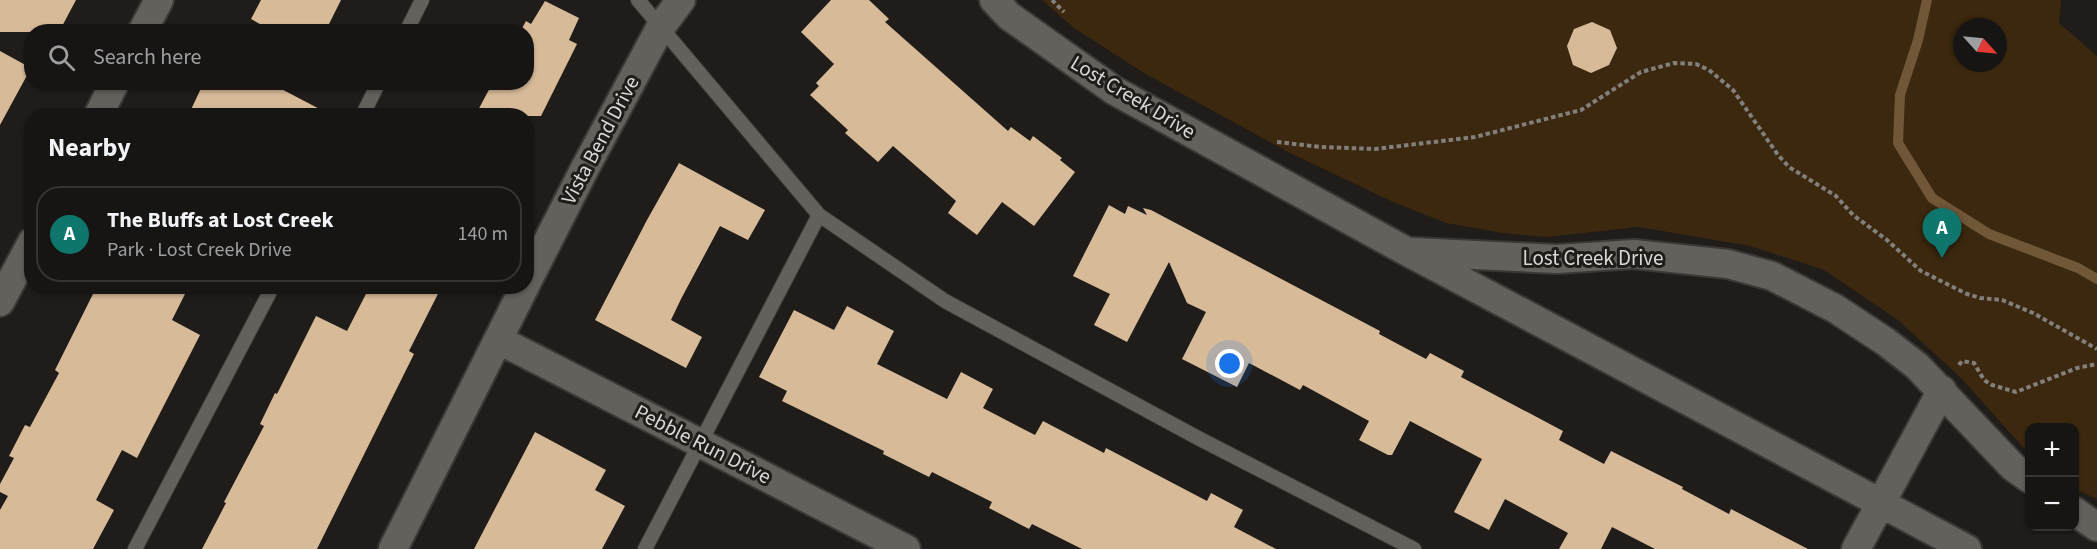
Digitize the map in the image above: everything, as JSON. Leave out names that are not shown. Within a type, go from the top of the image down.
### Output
[{"type":"street","points":[[146,24],[159,0]]},
{"type":"street","name":"Vista Bend Drive","points":[[534,269],[660,28],[681,0]]},
{"type":"street","name":"Lost Creek Drive","points":[[994,0],[1009,16],[1115,91],[1406,251],[1967,549]]},
{"type":"street","points":[[102,108],[112,90]]},
{"type":"street","name":"Lost Creek Drive","points":[[1406,251],[1557,259],[1634,254],[1728,264],[1772,276],[1836,309],[1917,366],[2013,467],[2027,477]]},
{"type":"street","points":[[0,302],[24,257]]},
{"type":"street","name":"Vista Bend Drive","points":[[393,549],[522,294]]},
{"type":"street","name":"Pebble Run Drive","points":[[499,340],[906,549]]},
{"type":"street","points":[[1856,549],[1942,390]]},
{"type":"street","points":[[2079,514],[2097,527]]},
{"type":"lane","points":[[410,24],[423,0]]},
{"type":"lane","points":[[638,0],[792,180],[819,215],[945,301],[1198,438],[1414,549]]},
{"type":"lane","points":[[366,108],[375,90]]},
{"type":"lane","points":[[645,549],[819,215]]},
{"type":"lane","points":[[135,549],[269,294]]},
{"type":"path","points":[[1052,0],[1071,18]]},
{"type":"path","points":[[1271,142],[1375,149],[1475,137],[1581,110],[1641,72],[1674,63],[1696,64],[1715,74],[1733,90],[1789,167],[1836,196],[1853,215],[1887,240],[1921,271],[1967,294],[2002,300],[2033,313],[2097,349]]},
{"type":"path","points":[[1942,390],[1962,361],[1974,363],[1984,380],[1992,385],[2016,392],[2077,368],[2097,364]]},
{"type":"shaded area","points":[[1042,0],[2061,0],[2059,23],[2097,56],[2097,499],[2079,491],[2079,423],[2025,423],[2025,450],[1961,378],[1898,320],[1824,270],[1750,246],[1639,227],[1546,237],[1503,233],[1446,223],[1393,202],[1288,152],[1144,73],[1074,28]]},
{"type":"building","points":[[0,0],[76,0],[63,24],[24,24],[24,32],[0,32]]},
{"type":"building","points":[[261,0],[341,0],[329,24],[260,24],[251,19]]},
{"type":"building","points":[[831,0],[869,0],[889,19],[885,22],[1008,131],[1011,127],[1030,141],[1033,136],[1062,158],[1060,160],[1075,172],[1034,226],[1002,202],[977,235],[948,213],[956,201],[893,146],[878,162],[845,133],[848,130],[810,95],[819,86],[816,83],[834,64],[801,32]]},
{"type":"building","points":[[545,1],[579,18],[569,40],[577,44],[541,116],[534,116],[534,108],[479,108],[489,90],[534,90],[534,24],[531,24]]},
{"type":"building","points":[[1592,22],[1610,30],[1617,48],[1609,65],[1591,73],[1573,65],[1567,46],[1574,29]]},
{"type":"building","points":[[0,51],[24,64],[24,81],[0,125]]},
{"type":"building","points":[[200,90],[283,90],[318,108],[192,108]]},
{"type":"building","points":[[679,163],[765,210],[748,240],[720,226],[681,299],[671,320],[702,337],[686,368],[595,320]]},
{"type":"building","points":[[1109,205],[1125,214],[1128,206],[1147,215],[1143,208],[1151,210],[1380,331],[1379,334],[1426,359],[1430,353],[1464,371],[1461,377],[1563,431],[1559,440],[1604,464],[1611,451],[1683,487],[1682,489],[1729,514],[1731,509],[1808,549],[1655,549],[1612,527],[1601,549],[1559,549],[1568,533],[1505,499],[1489,530],[1454,512],[1482,459],[1410,421],[1392,455],[1388,455],[1359,440],[1369,421],[1303,385],[1300,390],[1249,363],[1237,387],[1182,359],[1206,312],[1187,303],[1169,262],[1127,342],[1094,325],[1110,294],[1073,276]]},
{"type":"building","points":[[93,294],[185,294],[172,320],[200,335],[137,458],[122,450],[96,500],[114,510],[93,549],[0,549],[0,510],[8,496],[0,492],[0,484],[14,458],[9,456],[25,425],[30,427],[59,373],[55,370]]},
{"type":"building","points":[[366,294],[438,294],[409,351],[414,354],[317,549],[202,549],[264,426],[260,424],[275,393],[277,394],[316,316],[347,331]]},
{"type":"building","points":[[847,306],[894,331],[877,364],[947,399],[961,372],[993,389],[983,408],[1035,435],[1043,421],[1104,453],[1106,448],[1207,501],[1211,493],[1243,510],[1234,527],[1276,549],[1082,549],[1032,524],[1029,529],[989,508],[992,502],[932,472],[929,477],[883,454],[884,451],[782,401],[787,391],[759,377],[794,310],[834,330]]},
{"type":"building","points":[[535,432],[606,470],[595,490],[625,506],[602,549],[474,549]]},
{"type":"waterway","points":[[1927,0],[1918,40],[1900,95],[1898,143],[1932,198],[1989,234],[2078,268],[2097,279]]},
{"type":"place","name":"The Bluffs at Lost Creek","points":[[1942,258]]}]
